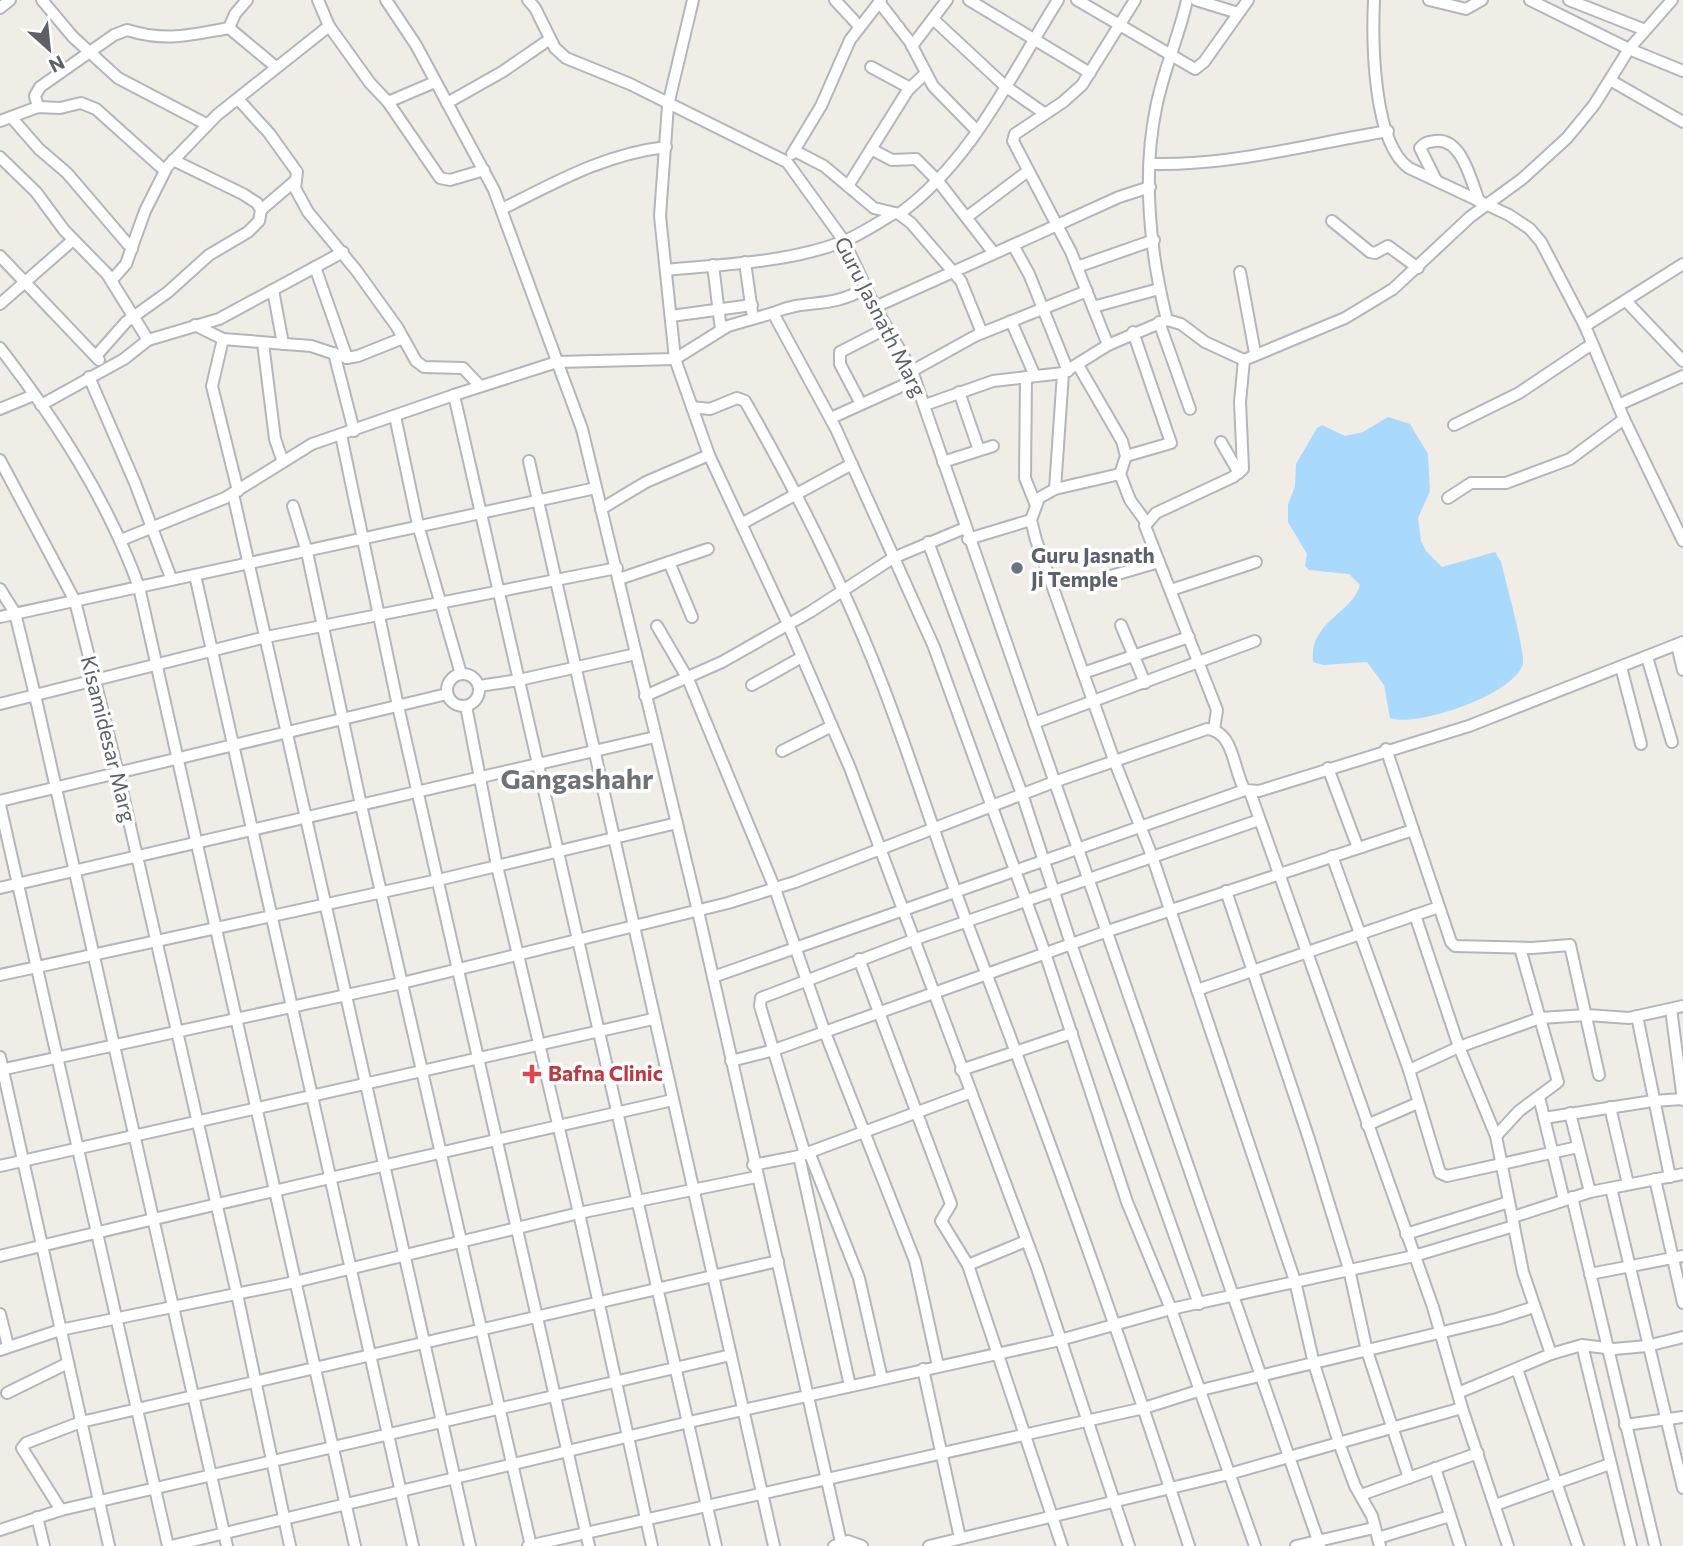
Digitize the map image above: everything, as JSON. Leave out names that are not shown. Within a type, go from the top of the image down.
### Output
[{"type":"street","points":[[0,8],[10,0]]},
{"type":"street","points":[[43,0],[88,52],[127,84],[206,124]]},
{"type":"street","points":[[229,28],[235,14],[247,0]]},
{"type":"street","points":[[318,0],[329,26],[370,83],[388,102],[440,178],[446,181],[484,170]]},
{"type":"street","points":[[386,0],[416,45],[484,170],[502,209],[582,429],[698,911],[753,1165],[778,1261],[826,1478],[837,1544],[854,1542],[862,1546]]},
{"type":"street","name":"Guru Jasnath Marg","points":[[528,0],[535,8],[555,48],[566,58],[630,84],[787,162],[844,241],[925,405],[967,534],[1319,1543]]},
{"type":"street","points":[[693,0],[668,105],[660,216],[675,359],[709,455],[743,523],[832,726],[1026,1241],[1129,1546]]},
{"type":"street","points":[[835,0],[859,26]]},
{"type":"street","points":[[912,46],[947,0]]},
{"type":"street","points":[[666,270],[800,254],[844,241],[897,214],[938,181],[977,131],[1058,0]]},
{"type":"street","points":[[1077,0],[1191,68],[1199,68],[1248,0]]},
{"type":"street","points":[[1108,345],[1077,267],[1013,141],[1015,134],[1071,96],[1090,73],[1135,0]]},
{"type":"street","points":[[1186,0],[1173,55],[1156,106],[1150,187],[1163,321],[1190,410]]},
{"type":"street","points":[[1196,0],[1238,13]]},
{"type":"street","points":[[1374,0],[1372,69],[1388,131],[1401,163],[1524,224],[1541,242],[1585,326],[1624,419],[1683,541]]},
{"type":"street","points":[[1429,0],[1466,9],[1482,0]]},
{"type":"street","points":[[1530,0],[1629,49],[1683,71]]},
{"type":"street","points":[[1549,9],[1567,0],[1645,30]]},
{"type":"street","points":[[1244,359],[1345,318],[1372,304],[1418,268],[1483,203],[1522,179],[1560,146],[1582,121],[1629,49],[1672,0]]},
{"type":"street","points":[[787,162],[821,106],[838,64],[859,26],[880,1],[912,46],[925,74],[942,97],[977,131]]},
{"type":"street","points":[[976,2],[1033,40],[1090,73]]},
{"type":"street","points":[[933,19],[1005,86],[1044,113]]},
{"type":"street","points":[[112,280],[126,264],[145,211],[164,170],[206,124],[329,26]]},
{"type":"street","points":[[38,107],[36,91],[88,52],[127,30],[142,36],[168,38],[229,28],[276,67]]},
{"type":"street","points":[[447,103],[502,72],[550,39]]},
{"type":"street","points":[[871,67],[910,88]]},
{"type":"street","points":[[848,186],[910,88],[925,74]]},
{"type":"street","points":[[1610,80],[1683,122]]},
{"type":"street","points":[[388,102],[399,100],[435,82]]},
{"type":"street","points":[[238,99],[298,172],[297,193],[308,212],[343,251],[420,365],[463,368],[481,386]]},
{"type":"street","points":[[0,121],[38,107],[60,108],[81,103],[91,106],[164,170]]},
{"type":"street","points":[[11,117],[39,149],[67,173],[132,249]]},
{"type":"street","points":[[1150,164],[1273,155],[1308,144],[1388,131]]},
{"type":"street","points":[[1436,180],[1420,148],[1427,142],[1444,139],[1450,141],[1458,151],[1483,203]]},
{"type":"street","points":[[502,209],[601,160],[631,151],[666,147]]},
{"type":"street","points":[[871,149],[892,160],[916,159],[938,181],[993,252]]},
{"type":"street","points":[[795,151],[817,161],[880,211],[897,214],[911,223],[967,292],[982,333]]},
{"type":"street","points":[[0,157],[36,192],[73,240],[112,280],[148,340]]},
{"type":"street","points":[[173,160],[251,198],[261,210]]},
{"type":"street","points":[[967,217],[1028,171]]},
{"type":"street","points":[[96,356],[133,317],[169,292],[209,255],[248,232],[259,221],[261,210],[296,180]]},
{"type":"street","points":[[875,307],[1056,224],[1150,187]]},
{"type":"street","points":[[1332,221],[1373,253],[1388,246],[1418,268]]},
{"type":"street","points":[[0,304],[73,240]]},
{"type":"street","points":[[1077,267],[1154,240]]},
{"type":"street","points":[[1013,245],[1024,264],[1069,369],[1122,441],[1126,456],[1120,474],[1130,500],[1146,522],[1146,531],[1217,710],[1214,730]]},
{"type":"street","points":[[41,405],[130,355],[148,340],[194,324],[219,319],[343,251]]},
{"type":"street","points":[[0,256],[106,367]]},
{"type":"street","points":[[745,262],[753,318]]},
{"type":"street","points":[[1585,326],[1683,264]]},
{"type":"street","points":[[713,265],[721,330]]},
{"type":"street","points":[[315,267],[347,358]]},
{"type":"street","points":[[1240,272],[1255,353]]},
{"type":"street","points":[[121,540],[154,529],[235,492],[312,444],[454,395],[557,362],[675,359],[721,330],[753,318],[792,307],[837,302],[866,288]]},
{"type":"street","points":[[1093,306],[1159,289]]},
{"type":"street","points":[[273,290],[283,344]]},
{"type":"street","points":[[831,418],[913,376],[982,333],[1087,291]]},
{"type":"street","points":[[1626,301],[1644,324],[1683,361]]},
{"type":"street","points":[[671,316],[751,305]]},
{"type":"street","points":[[773,313],[831,418],[934,647],[1045,953],[1128,1202],[1201,1390],[1255,1546]]},
{"type":"street","points":[[1011,321],[1030,377],[1025,478],[1035,503],[1031,520],[1114,760],[1152,856],[1294,1281],[1314,1364],[1339,1443],[1377,1537]]},
{"type":"street","points":[[925,405],[993,381],[1069,369],[1133,332],[1163,321],[1181,324],[1205,342],[1244,359]]},
{"type":"street","points":[[194,324],[223,339],[311,346],[347,358],[403,338]]},
{"type":"street","points":[[861,404],[840,364],[840,352],[887,328]]},
{"type":"street","points":[[1126,456],[1171,443],[1133,332]]},
{"type":"street","points":[[223,339],[212,386],[289,733],[304,818],[368,1084],[470,1546]]},
{"type":"street","points":[[263,343],[275,439],[283,463]]},
{"type":"street","points":[[1454,425],[1519,393],[1592,344]]},
{"type":"street","points":[[0,348],[93,485],[121,540],[139,587],[355,1546]]},
{"type":"street","points":[[334,353],[354,431]]},
{"type":"street","points":[[1146,522],[1156,513],[1239,473],[1244,465],[1240,402],[1244,359]]},
{"type":"street","points":[[1055,489],[1069,369]]},
{"type":"street","points":[[1618,405],[1683,376]]},
{"type":"street","points":[[89,377],[154,529],[171,578]]},
{"type":"street","points":[[959,392],[979,450]]},
{"type":"street","points":[[0,409],[34,395]]},
{"type":"street","points":[[454,395],[483,513],[657,1288],[690,1422],[716,1546]]},
{"type":"street","points":[[692,407],[710,409],[737,398],[745,401],[797,494],[842,592],[893,711],[966,921],[1089,1246],[1189,1546]]},
{"type":"street","points":[[395,416],[418,525],[461,674]]},
{"type":"street","points":[[1448,498],[1471,483],[1506,483],[1570,459],[1624,419]]},
{"type":"street","points":[[341,435],[377,615],[589,1546]]},
{"type":"street","points":[[1221,442],[1239,473]]},
{"type":"street","points":[[943,462],[993,446]]},
{"type":"street","points":[[601,509],[646,482],[709,455]]},
{"type":"street","name":"Kisamidesar Marg","points":[[0,460],[75,601],[118,773],[195,1123],[237,1294],[290,1546]]},
{"type":"street","points":[[529,461],[597,751],[653,1019],[746,1410],[774,1546]]},
{"type":"street","points":[[743,523],[852,464]]},
{"type":"street","points":[[1035,503],[1055,489],[1120,474]]},
{"type":"street","points":[[0,617],[596,488]]},
{"type":"street","points":[[293,506],[324,626],[361,805],[530,1546],[706,1504],[1144,1408],[1201,1390],[1367,1351],[1534,1307]]},
{"type":"street","points":[[646,696],[688,679],[788,624],[893,558],[928,542],[1031,520]]},
{"type":"street","points":[[928,542],[1022,794],[1070,944],[1199,1304]]},
{"type":"street","points":[[0,704],[266,637],[555,581],[618,574],[708,549]]},
{"type":"street","points":[[669,562],[692,617]]},
{"type":"street","points":[[1097,580],[1159,562]]},
{"type":"street","points":[[1171,590],[1256,562]]},
{"type":"street","points":[[195,575],[413,1546]]},
{"type":"street","points":[[0,589],[15,613],[35,695],[227,1546]]},
{"type":"street","points":[[1121,625],[1145,682]]},
{"type":"street","points":[[657,626],[688,679],[775,889],[824,1030],[918,1273],[938,1366]]},
{"type":"street","points":[[1083,673],[1189,637]]},
{"type":"street","points":[[1034,723],[1255,641]]},
{"type":"street","points":[[713,977],[1013,870],[1247,791],[1469,726],[1680,643],[1683,670]]},
{"type":"street","points":[[479,686],[519,680],[636,654]]},
{"type":"street","points":[[752,685],[802,657]]},
{"type":"street","points":[[1647,657],[1672,742]]},
{"type":"street","points":[[1621,667],[1642,744]]},
{"type":"street","points":[[447,694],[450,681],[461,674],[472,676],[479,686],[478,696],[466,706]]},
{"type":"street","points":[[447,694],[179,760],[56,787],[0,803],[169,1546],[457,1480],[690,1422],[1060,1340],[1171,1309],[1414,1256],[1590,1192],[1683,1174]]},
{"type":"street","points":[[447,694],[454,703],[466,706]]},
{"type":"street","points":[[466,706],[497,866],[579,1213],[652,1546]]},
{"type":"street","points":[[782,751],[832,726]]},
{"type":"street","points":[[109,1546],[1,1065],[59,1057],[402,983],[698,911],[775,889],[1114,760],[1199,731],[1214,730],[1226,739],[1307,950],[1414,1256],[1508,1546]]},
{"type":"street","points":[[0,888],[655,737]]},
{"type":"street","points":[[1386,749],[1453,945],[1520,948],[1570,945],[1599,1075]]},
{"type":"street","points":[[1328,768],[1358,848]]},
{"type":"street","points":[[850,1386],[805,1154],[760,1001],[765,995],[806,978],[1259,820]]},
{"type":"street","points":[[0,975],[438,880],[677,823]]},
{"type":"street","points":[[731,1061],[774,1050],[1070,944],[1413,830]]},
{"type":"street","points":[[1332,856],[1409,1070],[1438,1168],[1443,1175],[1502,1165],[1578,1147]]},
{"type":"street","points":[[1226,891],[1309,1139],[1349,1269],[1367,1351],[1409,1478]]},
{"type":"street","points":[[1197,990],[1307,950],[1439,907]]},
{"type":"street","points":[[1415,915],[1459,1047],[1496,1136],[1522,1272],[1551,1354]]},
{"type":"street","points":[[1496,1136],[1519,1111],[1558,1082],[1520,948]]},
{"type":"street","points":[[859,959],[951,1204],[941,1220],[968,1265],[1062,1546]]},
{"type":"street","points":[[1409,1070],[1459,1047],[1540,1018],[1587,1015],[1637,1017],[1677,1007],[1683,1100],[1653,1101],[1544,1118]]},
{"type":"street","points":[[1637,1017],[1670,1177]]},
{"type":"street","points":[[0,1166],[653,1019]]},
{"type":"street","points":[[961,1070],[1072,1033]]},
{"type":"street","points":[[753,1165],[805,1154],[969,1094]]},
{"type":"street","points":[[1539,1097],[1553,1154],[1590,1274],[1655,1546]]},
{"type":"street","points":[[0,1256],[216,1207],[275,1189],[673,1100]]},
{"type":"street","points":[[1367,1125],[1419,1103]]},
{"type":"street","points":[[1609,1107],[1628,1184]]},
{"type":"street","points":[[1570,1113],[1590,1192]]},
{"type":"street","points":[[805,1154],[859,1278],[882,1379]]},
{"type":"street","points":[[0,1314],[4,1348],[60,1330],[295,1282],[579,1213],[756,1177]]},
{"type":"street","points":[[1655,1179],[1678,1257],[1683,1303]]},
{"type":"street","points":[[1611,1188],[1683,1488]]},
{"type":"street","points":[[1406,1234],[1509,1202]]},
{"type":"street","points":[[968,1265],[1026,1241]]},
{"type":"street","points":[[1590,1274],[1678,1257]]},
{"type":"street","points":[[61,1510],[22,1448],[26,1443],[81,1422],[778,1261]]},
{"type":"street","points":[[1458,1393],[1551,1354],[1582,1345],[1608,1349],[1647,1346],[1683,1338]]},
{"type":"street","points":[[1582,1345],[1631,1546]]},
{"type":"street","points":[[0,1530],[61,1510],[211,1478],[499,1407],[732,1355]]},
{"type":"street","points":[[7,1393],[68,1363]]},
{"type":"street","points":[[1517,1369],[1578,1546]]},
{"type":"street","points":[[923,1370],[960,1538]]},
{"type":"street","points":[[929,1546],[1115,1499],[1229,1474],[1462,1408]]},
{"type":"street","points":[[1625,1425],[1683,1417]]},
{"type":"street","points":[[1361,1495],[1478,1453]]},
{"type":"street","points":[[1495,1505],[1610,1464]]},
{"type":"street","points":[[1435,1468],[1460,1546]]},
{"type":"street","points":[[1296,1546],[1377,1537],[1450,1516]]},
{"type":"street","points":[[37,1517],[44,1546]]},
{"type":"water","points":[[1388,417],[1410,424],[1428,454],[1430,491],[1418,518],[1421,541],[1426,551],[1442,567],[1495,552],[1501,562],[1523,656],[1523,663],[1517,675],[1485,697],[1442,713],[1403,720],[1390,718],[1384,685],[1367,662],[1323,665],[1313,662],[1317,637],[1348,604],[1360,585],[1349,574],[1309,570],[1305,566],[1307,554],[1288,522],[1288,505],[1295,486],[1296,464],[1317,428],[1322,425],[1345,436],[1363,432]]},
{"type":"place","name":"Guru Jasnath Ji Temple","points":[[1017,568]]},
{"type":"place","name":"Bafna Clinic","points":[[532,1074]]},
{"type":"district","name":"Gangashahr","points":[[577,779]]}]
